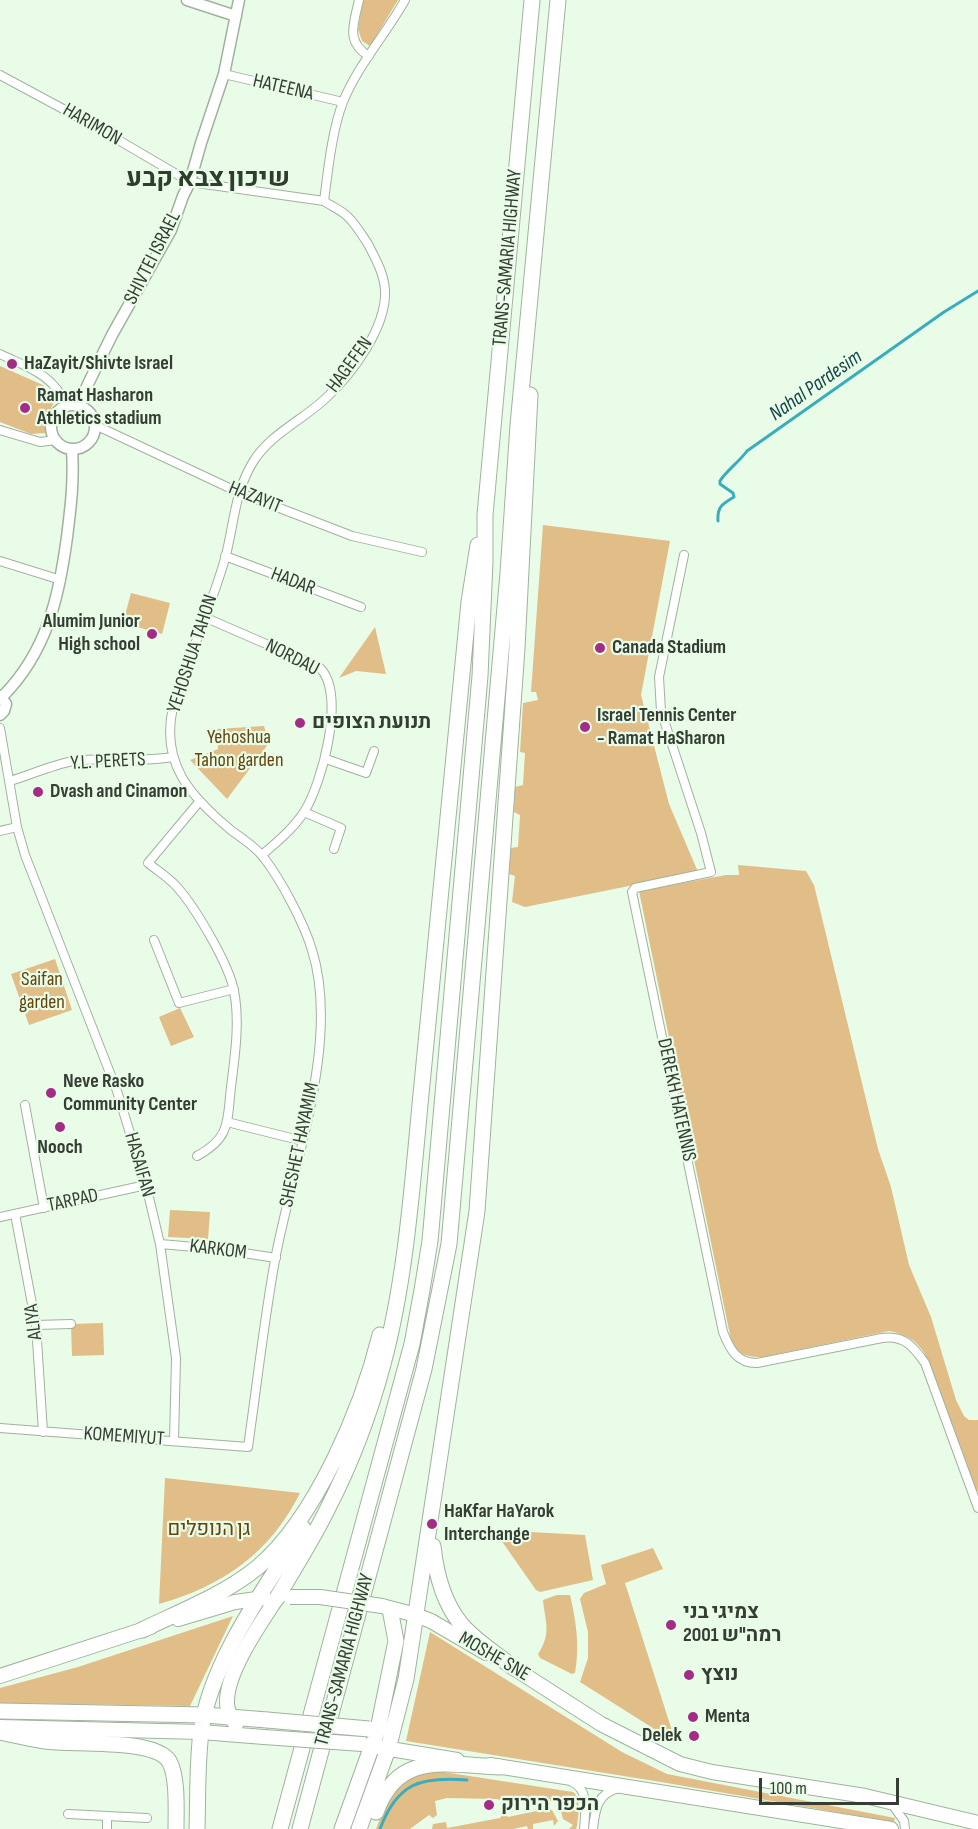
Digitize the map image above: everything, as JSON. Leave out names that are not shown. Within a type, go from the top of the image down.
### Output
[{"type":"highway","name":"TRANS-SAMARIA HIGHWAY","points":[[484,516],[532,0]]},
{"type":"highway","points":[[300,1829],[424,1369],[449,1244],[508,573],[518,425],[558,0]]},
{"type":"highway","points":[[359,1829],[388,1749],[406,1678],[477,1211],[517,648],[530,428],[532,293]]},
{"type":"highway","points":[[284,1597],[328,1509],[365,1420],[383,1364],[397,1303],[432,997],[469,602],[484,516]]},
{"type":"highway","points":[[280,1829],[412,1344],[430,1241],[480,676],[485,572],[484,516]]},
{"type":"highway","points":[[142,1630],[221,1593],[260,1566],[303,1515],[323,1481],[357,1408],[377,1347],[408,1221]]},
{"type":"highway","points":[[197,1829],[201,1732],[217,1677],[234,1639],[311,1515],[323,1481]]},
{"type":"highway","points":[[430,1525],[435,1569],[448,1602],[461,1623],[514,1668]]},
{"type":"highway","points":[[342,1829],[373,1729],[396,1641],[386,1607]]},
{"type":"highway","points":[[0,1711],[205,1715],[373,1729],[391,1722],[397,1715]]},
{"type":"highway","points":[[0,1732],[46,1741],[141,1746],[158,1752],[168,1759],[173,1771],[176,1829]]},
{"type":"highway","points":[[370,1829],[385,1790],[392,1781],[407,1770],[427,1765],[500,1767]]},
{"type":"main road","name":"MOSHE SNE","points":[[0,1676],[235,1602],[284,1597],[320,1597],[386,1607],[432,1621],[514,1668],[601,1724],[680,1764],[712,1772],[865,1796],[978,1823]]},
{"type":"main road","points":[[249,1736],[238,1729],[231,1718],[227,1704],[233,1674],[256,1630],[284,1597]]},
{"type":"main road","points":[[0,1727],[201,1732],[367,1745],[891,1829]]},
{"type":"street","points":[[187,0],[236,16]]},
{"type":"street","name":"SHIVTEI ISRAEL","points":[[80,406],[112,335],[171,230],[190,182],[224,74],[239,0]]},
{"type":"street","points":[[359,0],[353,25],[353,36],[356,46],[369,56]]},
{"type":"street","points":[[324,201],[333,142],[343,102],[405,0]]},
{"type":"street","name":"HATEENA","points":[[224,74],[343,102]]},
{"type":"street","name":"HARIMON","points":[[0,75],[81,118],[190,182],[324,201]]},
{"type":"street","name":"HAGEFEN","points":[[238,492],[254,460],[272,440],[326,398],[343,380],[367,346],[381,318],[385,290],[379,265],[364,237],[347,216],[324,201]]},
{"type":"street","points":[[0,354],[47,376],[61,391],[67,406]]},
{"type":"street","points":[[67,406],[80,406],[90,413],[94,425],[91,439],[86,444],[72,449],[66,448],[52,434],[52,420],[67,406]]},
{"type":"street","name":"HAZAYIT","points":[[94,425],[238,492],[351,536],[422,552]]},
{"type":"street","points":[[0,429],[40,442],[56,440]]},
{"type":"street","points":[[0,715],[5,707],[1,696],[28,664],[50,623],[62,580],[74,482],[72,449]]},
{"type":"street","name":"YEHOSHUA TAHON","points":[[238,492],[225,556],[173,706],[169,736],[173,757],[187,787],[199,802],[262,855]]},
{"type":"street","name":"DEREKH HATENNIS","points":[[684,555],[659,677],[659,697],[661,711],[701,833],[711,872],[635,888],[632,892],[723,1332],[734,1354],[749,1363],[882,1338],[899,1338],[913,1346],[925,1363],[978,1508]]},
{"type":"street","name":"HADAR","points":[[225,556],[361,608]]},
{"type":"street","points":[[0,561],[62,580]]},
{"type":"street","name":"NORDAU","points":[[204,617],[319,667],[325,672],[330,694],[331,717],[330,742],[326,759],[304,812],[283,837],[262,855]]},
{"type":"street","name":"HASAIFAN","points":[[0,728],[25,855],[117,1091],[146,1185],[160,1244],[176,1358],[174,1441]]},
{"type":"street","points":[[326,759],[366,774],[374,750]]},
{"type":"street","name":"Y.L. PERETS","points":[[10,781],[72,761],[116,759],[151,761],[173,757]]},
{"type":"street","points":[[197,1156],[219,1142],[227,1122],[236,1046],[234,989],[212,941],[176,886],[148,863],[199,802]]},
{"type":"street","points":[[304,812],[341,828],[334,849]]},
{"type":"street","points":[[0,831],[18,827]]},
{"type":"street","name":"SHESHET HAYAMIM","points":[[248,1447],[276,1258],[303,1141],[320,1032],[322,1004],[312,949],[284,888],[262,855]]},
{"type":"street","points":[[154,940],[179,1003],[234,989]]},
{"type":"street","points":[[25,1105],[44,1208]]},
{"type":"street","points":[[227,1122],[303,1141]]},
{"type":"street","name":"TARPAD","points":[[0,1217],[146,1185]]},
{"type":"street","name":"ALIYA","points":[[15,1214],[36,1325],[43,1432]]},
{"type":"street","name":"KARKOM","points":[[160,1244],[218,1248],[276,1258]]},
{"type":"street","points":[[36,1325],[71,1324]]},
{"type":"street","name":"KOMEMIYUT","points":[[0,1428],[248,1447]]},
{"type":"street","points":[[560,1776],[577,1784],[582,1790],[586,1804],[584,1829]]},
{"type":"street","points":[[593,1829],[599,1799],[614,1789],[626,1786]]},
{"type":"street","points":[[891,1804],[904,1821],[905,1829]]},
{"type":"street","points":[[68,1814],[147,1818]]},
{"type":"street","points":[[107,1817],[107,1829]]},
{"type":"green space","points":[[363,0],[398,0],[370,46],[362,41],[358,29]]},
{"type":"green space","name":"Ramat Hasharon Athletics stadium","points":[[0,366],[43,385],[56,399],[46,417],[46,433],[31,434],[0,422]]},
{"type":"green space","name":"Israel Tennis Center - Ramat HaSharon","points":[[543,525],[670,541],[641,695],[669,804],[698,872],[525,907],[512,902],[515,876],[509,874],[511,848],[518,847],[520,815],[514,812],[515,787],[523,785],[525,753],[520,752],[523,703],[538,700],[536,692],[531,692]]},
{"type":"green space","points":[[131,593],[170,603],[162,634],[123,623]]},
{"type":"green space","points":[[375,627],[386,674],[356,671],[339,678]]},
{"type":"green space","name":"Yehoshua Tahon garden","points":[[264,726],[269,743],[227,799],[190,760],[218,749],[217,729]]},
{"type":"green space","points":[[738,865],[806,871],[814,885],[878,1149],[891,1187],[909,1265],[931,1317],[956,1400],[964,1416],[969,1420],[978,1420],[978,1491],[976,1492],[925,1354],[910,1338],[889,1331],[763,1357],[740,1352],[731,1340],[639,891],[726,875],[739,875]]},
{"type":"green space","name":"Saifan garden","points":[[55,959],[72,1010],[29,1025],[11,974]]},
{"type":"green space","points":[[180,1008],[194,1037],[171,1046],[159,1017]]},
{"type":"green space","points":[[170,1210],[210,1212],[208,1239],[168,1237]]},
{"type":"green space","points":[[103,1323],[104,1355],[72,1356],[71,1324]]},
{"type":"green space","name":"גן הנופלים","points":[[165,1478],[300,1493],[274,1533],[242,1564],[204,1588],[159,1604]]},
{"type":"green space","points":[[494,1530],[585,1535],[593,1580],[540,1592],[536,1590]]},
{"type":"green space","points":[[653,1548],[663,1569],[625,1583],[673,1734],[671,1737],[667,1737],[580,1682],[588,1658],[588,1632],[580,1599],[584,1593],[606,1584],[601,1565]]},
{"type":"green space","points":[[557,1595],[570,1595],[574,1614],[577,1653],[575,1673],[572,1674],[540,1658],[538,1654],[546,1633],[543,1600]]},
{"type":"green space","points":[[233,1616],[190,1706],[0,1703],[0,1688],[78,1667]]},
{"type":"green space","points":[[430,1632],[622,1752],[667,1774],[895,1818],[894,1822],[406,1741]]},
{"type":"green space","points":[[437,1771],[573,1792],[578,1799],[579,1812],[576,1829],[569,1829],[573,1825],[563,1819],[556,1802],[540,1800],[514,1803],[497,1799],[447,1798],[435,1801],[437,1815],[433,1818],[429,1815],[410,1829],[376,1829],[396,1788],[411,1778]]},
{"type":"green space","points":[[546,1809],[552,1810],[558,1821],[554,1826],[553,1820],[533,1824],[533,1829],[528,1829],[527,1826],[513,1829],[432,1829],[433,1824],[446,1822],[447,1828],[500,1818],[504,1813],[508,1817]]},
{"type":"waterway","name":"Nahal Pardesim","points":[[718,521],[721,506],[734,497],[733,493],[720,484],[720,481],[747,451],[944,312],[978,291]]},
{"type":"waterway","points":[[380,1829],[394,1801],[413,1786],[436,1780],[467,1780]]},
{"type":"place","name":"HaZayit/Shivte Israel","points":[[12,364]]},
{"type":"place","name":"Ramat Hasharon Athletics stadium","points":[[25,408]]},
{"type":"place","name":"Alumim Junior High school","points":[[152,634]]},
{"type":"place","name":"Canada Stadium","points":[[600,648]]},
{"type":"place","name":"תנועת הצופים","points":[[300,723]]},
{"type":"place","name":"Israel Tennis Center - Ramat HaSharon","points":[[585,727]]},
{"type":"place","name":"Dvash and Cinamon","points":[[38,792]]},
{"type":"place","name":"Neve Rasko Community Center","points":[[51,1093]]},
{"type":"place","name":"Nooch","points":[[60,1127]]},
{"type":"place","name":"HaKfar HaYarok Interchange","points":[[432,1524]]},
{"type":"place","name":"צמיגי בני 2001 רמה\"ש","points":[[671,1625]]},
{"type":"place","name":"נוצץ","points":[[689,1675]]},
{"type":"place","name":"Menta","points":[[693,1717]]},
{"type":"place","name":"Delek","points":[[694,1736]]},
{"type":"place","name":"הכפר הירוק","points":[[489,1805]]},
{"type":"district","name":"שיכון צבא קבע","points":[[208,179]]}]
